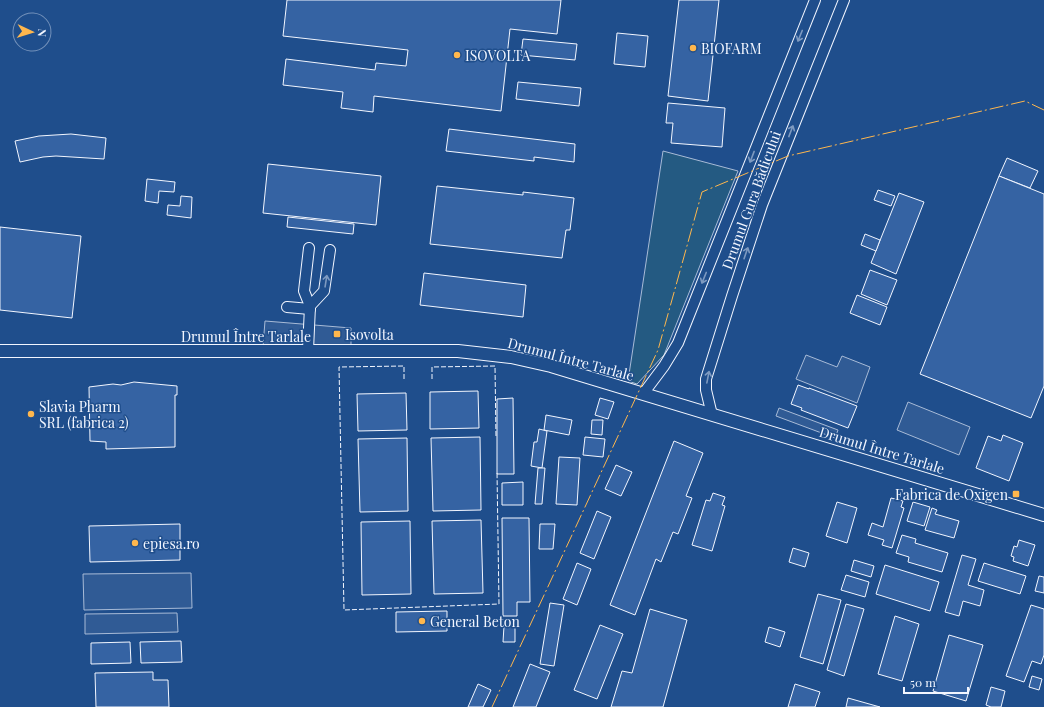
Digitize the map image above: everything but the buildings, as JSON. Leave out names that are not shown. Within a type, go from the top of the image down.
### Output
[{"type":"main road","name":"Drumul Între Tarlale","points":[[0,351],[308,350],[458,351],[484,353],[530,361],[1044,515]]},
{"type":"street","name":"Drumul Gura Bădicului","points":[[643,394],[664,366],[678,343],[815,0]]},
{"type":"street","name":"Drumul Gura Bădicului","points":[[712,415],[706,390],[706,379],[732,296],[762,205],[844,0]]},
{"type":"street","points":[[308,350],[310,308],[304,291],[309,248]]},
{"type":"street","points":[[310,308],[324,291],[330,250]]},
{"type":"street","points":[[287,307],[310,308]]},
{"type":"shaded area","points":[[663,151],[738,171],[664,355],[637,384],[628,381]]},
{"type":"shaded area","points":[[265,321],[351,328],[351,347],[263,346]]},
{"type":"shaded area","points":[[806,355],[837,367],[842,356],[870,367],[857,403],[796,379]]},
{"type":"shaded area","points":[[908,402],[970,427],[959,455],[897,430]]},
{"type":"shaded area","points":[[779,408],[838,430],[835,438],[776,416]]},
{"type":"shaded area","points":[[191,573],[192,608],[84,610],[83,574]]},
{"type":"shaded area","points":[[177,613],[178,632],[85,634],[85,614]]},
{"type":"fence","points":[[404,379],[404,366],[339,367],[344,610],[499,604],[497,472]]},
{"type":"fence","points":[[432,379],[432,367],[495,366],[496,438]]},
{"type":"power","points":[[492,707],[658,350],[702,192],[788,156],[1025,101],[1044,110]]},
{"type":"place","name":"BIOFARM","points":[[693,48]]},
{"type":"place","name":"ISOVOLTA","points":[[457,55]]},
{"type":"place","name":"Isovolta","points":[[337,334]]},
{"type":"place","name":"Slavia Pharm SRL (fabrica 2)","points":[[31,414]]},
{"type":"place","name":"Fabrica de Oxigen","points":[[1016,494]]},
{"type":"place","name":"epiesa.ro","points":[[135,543]]},
{"type":"place","name":"General Beton","points":[[422,621]]}]
